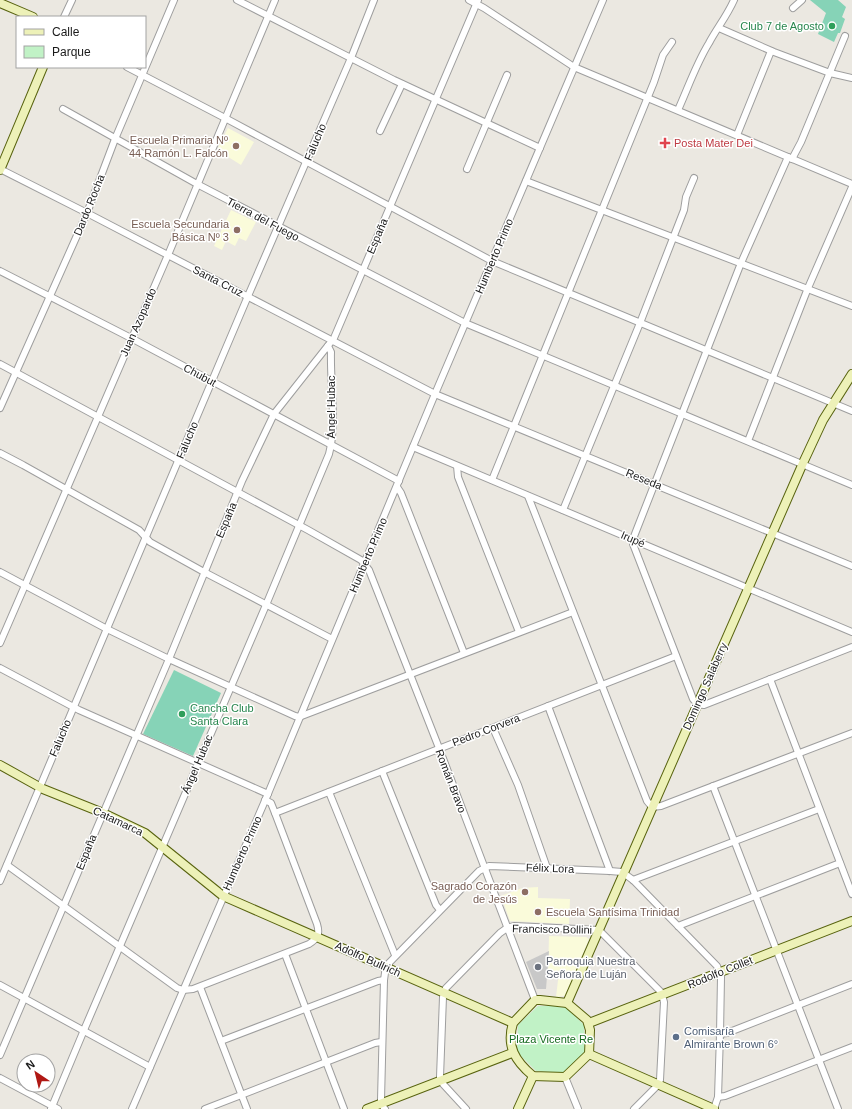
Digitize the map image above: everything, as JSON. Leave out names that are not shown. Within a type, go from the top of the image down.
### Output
[{"type":"street","points":[[64,16],[72,0]]},
{"type":"street","name":"Dardo Rocha","points":[[146,66],[174,0]]},
{"type":"street","points":[[237,0],[402,84],[540,148]]},
{"type":"street","name":"Juan Azopardo","points":[[0,643],[168,255],[275,0]]},
{"type":"street","name":"Falucho","points":[[0,881],[178,460],[351,58],[374,0]]},
{"type":"street","points":[[469,0],[477,2],[574,67],[852,185],[808,288],[748,441]]},
{"type":"street","name":"Humberto Primo","points":[[132,1109],[266,797],[465,323],[603,0]]},
{"type":"street","points":[[678,110],[708,43],[719,28],[734,0]]},
{"type":"street","points":[[793,8],[802,0]]},
{"type":"street","name":"España","points":[[0,1055],[64,907],[238,493],[274,414],[332,341],[477,2]]},
{"type":"street","points":[[0,3],[31,16]]},
{"type":"street","points":[[719,28],[771,51],[830,73],[852,78]]},
{"type":"street","points":[[845,36],[801,142],[790,158],[741,263],[633,539],[634,550],[693,698],[697,704],[704,705],[852,647]]},
{"type":"street","points":[[492,480],[602,210],[663,55],[672,42]]},
{"type":"street","points":[[737,135],[771,51]]},
{"type":"street","points":[[0,169],[44,68]]},
{"type":"street","points":[[129,68],[492,261],[852,411]]},
{"type":"street","name":"Dardo Rocha","points":[[0,408],[87,213],[115,139],[145,68]]},
{"type":"street","points":[[467,169],[507,75]]},
{"type":"street","points":[[380,131],[402,84]]},
{"type":"street","name":"Tierra del Fuego","points":[[63,109],[197,184],[465,323],[803,463],[852,485]]},
{"type":"street","name":"Santa Cruz","points":[[0,169],[435,394]]},
{"type":"street","points":[[563,510],[587,456],[674,237],[684,210],[686,197],[694,178]]},
{"type":"street","points":[[526,180],[852,306]]},
{"type":"street","name":"Chubut","points":[[0,270],[274,414],[398,484]]},
{"type":"street","name":"Ángel Hubac","points":[[54,1108],[84,1030],[329,454],[331,445],[331,352],[328,346]]},
{"type":"street","points":[[0,364],[299,525],[364,563]]},
{"type":"street","name":"Domingo Salaberry","points":[[567,1003],[803,463],[820,426],[852,374]]},
{"type":"street","name":"Reseda","points":[[435,394],[852,566]]},
{"type":"street","name":"Irupé","points":[[413,447],[852,632]]},
{"type":"street","points":[[0,454],[139,530],[150,542],[332,639]]},
{"type":"street","points":[[457,466],[458,477],[519,632]]},
{"type":"street","points":[[398,484],[464,654]]},
{"type":"street","points":[[528,496],[646,801],[652,807],[661,806],[852,733]]},
{"type":"street","name":"Román Bravo","points":[[364,563],[369,570],[439,748],[535,1000]]},
{"type":"street","points":[[0,572],[168,659],[230,688],[299,717],[573,612]]},
{"type":"street","name":"Pedro Corvera","points":[[275,813],[676,656]]},
{"type":"street","points":[[0,668],[73,707],[198,762],[266,797],[271,803],[318,924],[318,937],[309,944],[285,954],[200,987],[183,990],[177,988],[119,947],[7,865]]},
{"type":"street","points":[[770,679],[852,894]]},
{"type":"street","points":[[548,706],[610,871]]},
{"type":"street","points":[[493,728],[518,785],[547,868]]},
{"type":"street","name":"Catamarca","points":[[0,766],[39,787],[103,813],[137,829],[162,846],[223,896]]},
{"type":"street","points":[[382,771],[436,905],[440,910]]},
{"type":"street","points":[[713,786],[838,1109]]},
{"type":"street","points":[[329,792],[395,955]]},
{"type":"street","points":[[633,880],[819,809]]},
{"type":"street","points":[[678,926],[840,863]]},
{"type":"street","name":"Félix Lora","points":[[484,868],[489,866],[547,868],[624,873],[633,880],[717,966],[720,973]]},
{"type":"street","points":[[383,1106],[381,1042],[386,966],[395,955],[479,871],[484,868]]},
{"type":"street","name":"Adolfo Bullrich","points":[[223,896],[386,966],[513,1023]]},
{"type":"street","name":"Rodolfo Collet","points":[[589,1024],[852,921]]},
{"type":"street","name":"Francisco Bollini","points":[[444,992],[446,988],[507,928],[521,927],[599,930],[659,989],[663,995]]},
{"type":"street","points":[[285,954],[344,1109]]},
{"type":"street","points":[[589,1054],[714,1109],[718,1097],[720,973]]},
{"type":"street","points":[[221,1041],[384,980]]},
{"type":"street","points":[[720,1034],[852,984]]},
{"type":"street","points":[[0,985],[150,1067]]},
{"type":"street","points":[[200,987],[247,1109]]},
{"type":"street","points":[[444,992],[442,1004],[440,1077],[441,1081],[466,1109]]},
{"type":"street","points":[[634,1109],[658,1084],[660,1077],[664,1002],[663,995]]},
{"type":"street","points":[[535,1000],[567,1003],[589,1024],[589,1054],[565,1077],[533,1076],[512,1053],[511,1028],[513,1023],[535,1000]]},
{"type":"street","points":[[205,1109],[375,1043],[381,1042]]},
{"type":"street","points":[[718,1097],[725,1096],[852,1047]]},
{"type":"street","points":[[367,1109],[383,1106],[512,1053]]},
{"type":"street","points":[[518,1109],[533,1076]]},
{"type":"street","points":[[565,1077],[578,1109]]},
{"type":"street","points":[[0,1078],[54,1108]]},
{"type":"shaded area","name":"Escuela Primaria Nº 44 Ramón L. Falcón","points":[[228,128],[254,142],[241,165],[217,150]]},
{"type":"shaded area","name":"Escuela Secundaria Básica Nº 3","points":[[231,210],[256,222],[246,241],[239,238],[235,246],[226,241],[222,250],[214,246]]},
{"type":"shaded area","name":"Escuela Santísima Trinidad","points":[[538,887],[538,898],[570,899],[569,924],[510,921],[501,896],[522,888]]},
{"type":"shaded area","points":[[549,936],[586,937],[589,939],[566,995],[564,996],[556,997],[559,972],[548,973]]},
{"type":"shaded area","name":"Parroquia Nuestra Señora de Luján","points":[[549,951],[546,989],[537,989],[526,962]]},
{"type":"green space","name":"Club 7 de Agosto","points":[[810,0],[838,0],[846,7],[842,17],[845,19],[840,33],[838,33],[834,42],[818,34],[826,13]]},
{"type":"green space","name":"Cancha Club Santa Clara","points":[[174,670],[221,693],[193,756],[143,734]]},
{"type":"green space","name":"Plaza Vicente Re","points":[[538,1006],[565,1006],[584,1025],[585,1053],[563,1073],[536,1071],[517,1052],[518,1025]]},
{"type":"place","name":"Club 7 de Agosto","points":[[832,26]]},
{"type":"place","name":"Posta Mater Dei","points":[[665,143]]},
{"type":"place","name":"Escuela Primaria Nº 44 Ramón L. Falcón","points":[[236,146]]},
{"type":"place","name":"Escuela Secundaria Básica Nº 3","points":[[237,230]]},
{"type":"place","name":"Cancha Club Santa Clara","points":[[182,714]]},
{"type":"place","name":"Sagrado Corazón de Jesús","points":[[525,892]]},
{"type":"place","name":"Escuela Santísima Trinidad","points":[[538,912]]},
{"type":"place","name":"Parroquia Nuestra Señora de Luján","points":[[538,967]]},
{"type":"place","name":"Comisaría Almirante Brown 6°","points":[[676,1037]]}]
